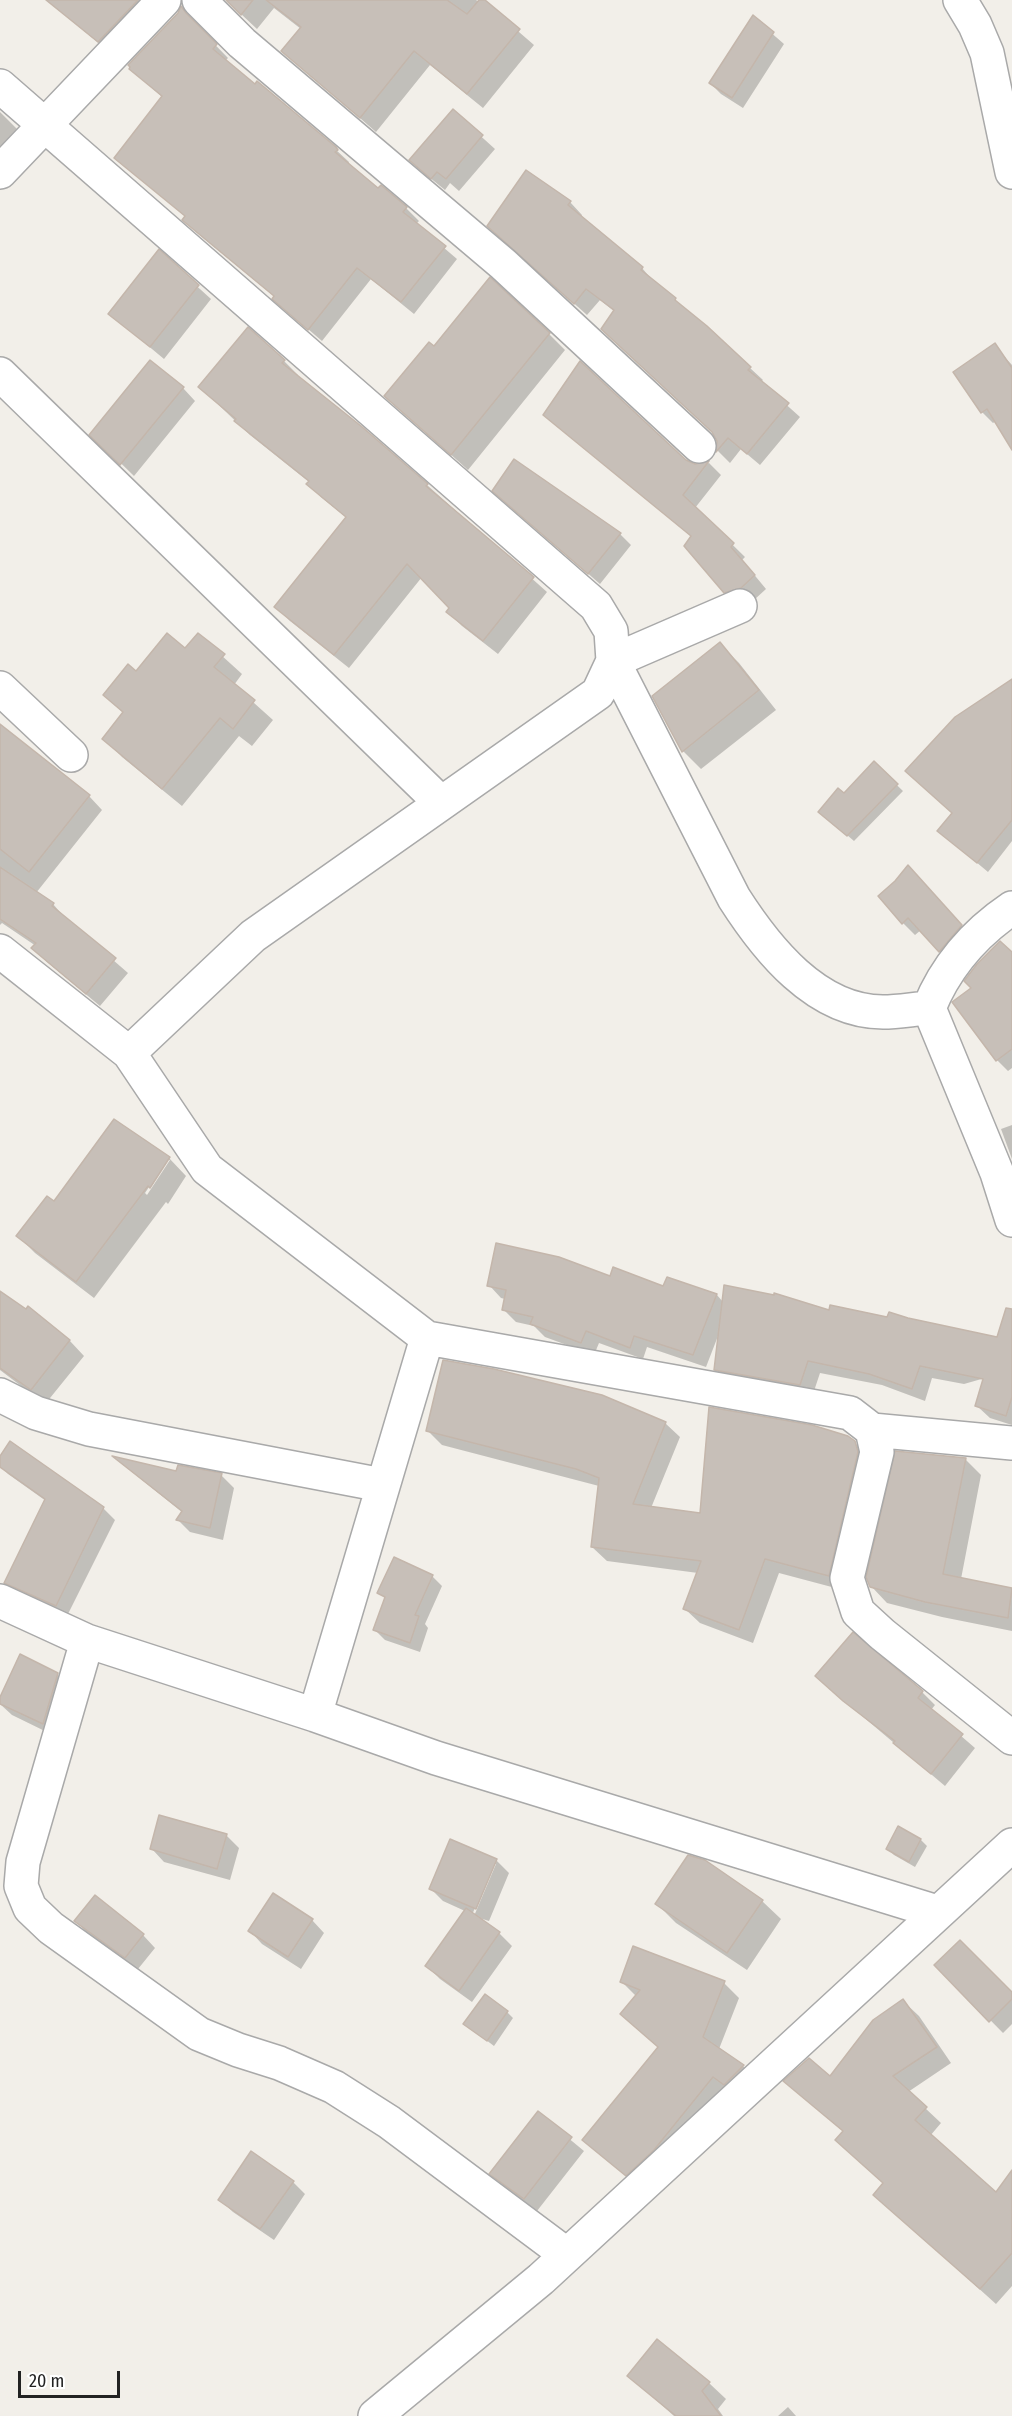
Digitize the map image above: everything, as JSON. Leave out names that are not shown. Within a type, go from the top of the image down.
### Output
[{"type":"street","points":[[0,172],[164,0]]},
{"type":"street","points":[[199,0],[242,43],[503,264],[699,446]]},
{"type":"street","points":[[960,0],[975,25],[987,53],[1012,172]]},
{"type":"street","points":[[0,86],[596,606],[611,631],[613,661],[734,898],[758,935],[791,970],[817,990],[847,1005],[881,1012],[929,1008]]},
{"type":"street","points":[[0,374],[441,803]]},
{"type":"street","points":[[129,1053],[253,936],[598,693],[613,661],[740,606]]},
{"type":"street","points":[[0,688],[71,755]]},
{"type":"street","points":[[1012,908],[972,941],[937,988],[929,1008],[997,1173],[1012,1220]]},
{"type":"street","points":[[0,951],[129,1053],[207,1168],[427,1338],[850,1413],[872,1430],[1012,1443]]},
{"type":"street","points":[[315,1715],[427,1338]]},
{"type":"street","points":[[0,1395],[36,1413],[89,1429],[382,1485]]},
{"type":"street","points":[[872,1430],[877,1452],[847,1578],[858,1612],[882,1634],[1012,1738]]},
{"type":"street","points":[[0,1601],[87,1641],[315,1715],[436,1758],[937,1912]]},
{"type":"street","points":[[87,1641],[23,1862],[21,1886],[30,1908],[51,1928],[199,2034],[279,2063],[334,2087],[389,2122],[567,2255]]},
{"type":"street","points":[[375,2416],[541,2279],[1012,1845]]},
{"type":"building","points":[[46,0],[138,0],[98,42]]},
{"type":"building","points":[[226,0],[253,0],[241,15]]},
{"type":"building","points":[[266,0],[447,0],[467,14],[479,0],[485,0],[520,29],[467,94],[414,51],[360,118],[281,51],[301,27]]},
{"type":"building","points":[[181,6],[217,44],[213,49],[255,84],[257,81],[336,147],[338,150],[335,152],[378,188],[381,185],[407,207],[403,212],[446,246],[401,302],[357,268],[308,330],[272,299],[274,296],[182,220],[185,216],[114,158],[162,96],[129,69],[128,65],[178,13]]},
{"type":"building","points":[[753,15],[774,32],[732,98],[709,83]]},
{"type":"building","points":[[453,109],[483,135],[446,179],[437,172],[431,179],[409,160]]},
{"type":"building","points":[[526,170],[571,201],[568,205],[643,267],[641,270],[676,298],[675,300],[751,367],[748,370],[789,403],[747,454],[728,438],[716,452],[717,441],[712,432],[601,329],[614,310],[586,289],[574,304],[487,226]]},
{"type":"building","points":[[159,249],[199,285],[150,347],[108,314]]},
{"type":"building","points":[[490,277],[550,333],[451,455],[384,396],[429,342],[434,346]]},
{"type":"building","points":[[248,327],[285,360],[282,363],[361,426],[428,484],[426,486],[534,577],[483,641],[446,612],[449,608],[407,564],[334,655],[274,607],[346,517],[306,484],[309,481],[234,421],[236,419],[198,387]]},
{"type":"building","points":[[995,343],[1012,368],[1012,450],[987,409],[981,413],[953,372]]},
{"type":"building","points":[[150,360],[184,387],[120,465],[89,435]]},
{"type":"building","points":[[580,361],[686,460],[695,464],[709,461],[683,495],[734,543],[731,547],[755,575],[741,588],[724,593],[684,546],[691,536],[543,415]]},
{"type":"building","points":[[514,459],[621,533],[588,574],[492,491]]},
{"type":"building","points":[[167,633],[185,648],[198,633],[225,654],[214,667],[255,700],[233,729],[220,718],[162,789],[102,739],[123,712],[103,695],[128,664],[136,671]]},
{"type":"building","points":[[720,642],[759,690],[682,752],[652,696]]},
{"type":"building","points":[[1012,679],[1012,820],[977,863],[937,831],[952,813],[905,771],[955,717]]},
{"type":"building","points":[[0,724],[90,795],[29,872],[0,849]]},
{"type":"building","points":[[874,761],[898,784],[847,836],[818,812],[838,788],[844,793]]},
{"type":"building","points":[[908,865],[962,925],[939,952],[908,918],[902,924],[878,896]]},
{"type":"building","points":[[0,867],[54,903],[52,906],[116,958],[86,994],[31,948],[36,943],[0,919]]},
{"type":"building","points":[[1000,941],[1012,952],[1012,1049],[996,1061],[952,1002],[971,988],[964,981]]},
{"type":"building","points":[[114,1119],[170,1157],[150,1188],[148,1186],[76,1282],[16,1236],[47,1196],[54,1201]]},
{"type":"building","points":[[496,1243],[559,1257],[610,1276],[613,1267],[663,1286],[667,1277],[717,1294],[693,1355],[634,1336],[630,1348],[586,1331],[581,1343],[530,1324],[533,1317],[502,1310],[506,1290],[487,1286]]},
{"type":"building","points":[[724,1285],[774,1295],[774,1293],[829,1310],[830,1305],[887,1317],[889,1312],[997,1337],[1006,1308],[1012,1309],[1012,1397],[1006,1416],[975,1406],[983,1379],[920,1366],[912,1389],[869,1374],[808,1361],[800,1385],[714,1370]]},
{"type":"building","points":[[0,1291],[26,1309],[28,1306],[70,1340],[31,1390],[0,1368]]},
{"type":"building","points":[[443,1360],[494,1369],[602,1395],[666,1422],[633,1504],[700,1513],[709,1407],[812,1425],[848,1436],[855,1441],[858,1452],[829,1576],[765,1559],[739,1630],[683,1609],[701,1561],[591,1547],[599,1478],[576,1469],[426,1431]]},
{"type":"building","points":[[10,1441],[104,1507],[56,1606],[4,1583],[45,1499],[0,1467],[0,1456]]},
{"type":"building","points":[[895,1451],[966,1458],[943,1574],[1012,1588],[1008,1618],[925,1602],[870,1587],[866,1577]]},
{"type":"building","points":[[112,1456],[176,1471],[178,1465],[222,1473],[210,1528],[176,1520],[182,1511]]},
{"type":"building","points":[[394,1557],[433,1575],[415,1615],[419,1616],[410,1643],[373,1630],[385,1597],[377,1593]]},
{"type":"building","points":[[853,1632],[923,1691],[918,1698],[963,1734],[931,1774],[893,1743],[895,1741],[815,1676]]},
{"type":"building","points":[[20,1654],[58,1673],[43,1724],[0,1704],[0,1697]]},
{"type":"building","points":[[159,1815],[227,1834],[217,1869],[150,1849]]},
{"type":"building","points":[[898,1826],[921,1839],[909,1862],[886,1849]]},
{"type":"building","points":[[450,1839],[497,1859],[476,1909],[429,1889]]},
{"type":"building","points":[[688,1855],[705,1860],[763,1900],[727,1953],[655,1904]]},
{"type":"building","points":[[273,1893],[313,1919],[288,1957],[248,1931]]},
{"type":"building","points":[[95,1895],[144,1934],[125,1958],[74,1921]]},
{"type":"building","points":[[466,1908],[500,1932],[459,1991],[425,1966]]},
{"type":"building","points":[[960,1940],[1012,1992],[1012,1999],[989,2022],[934,1965]]},
{"type":"building","points":[[633,1946],[725,1981],[703,2037],[744,2065],[724,2085],[713,2077],[654,2150],[626,2176],[582,2140],[658,2047],[620,2014],[640,1990],[620,1982]]},
{"type":"building","points":[[485,1994],[508,2011],[487,2041],[463,2024]]},
{"type":"building","points":[[903,1999],[937,2047],[893,2076],[927,2107],[915,2120],[996,2192],[1012,2170],[1012,2253],[980,2289],[873,2195],[883,2183],[835,2140],[843,2131],[783,2081],[809,2058],[830,2076],[873,2020]]},
{"type":"building","points":[[538,2111],[572,2137],[524,2199],[489,2174]]},
{"type":"building","points":[[251,2151],[294,2181],[260,2229],[218,2200]]},
{"type":"building","points":[[657,2339],[710,2382],[702,2391],[721,2416],[676,2416],[627,2376]]}]
